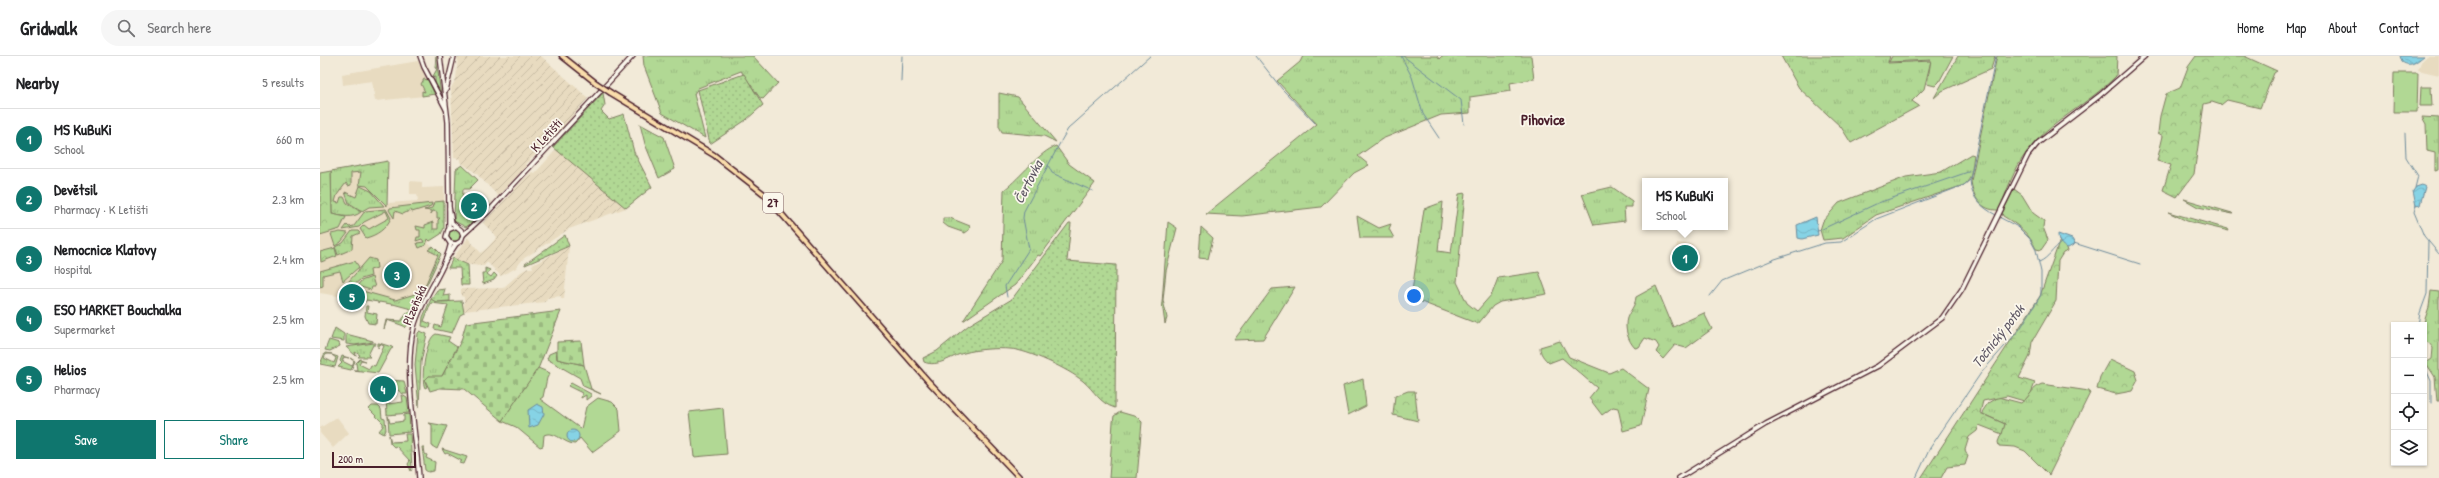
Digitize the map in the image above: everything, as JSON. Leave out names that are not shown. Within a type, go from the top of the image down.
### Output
[{"type":"main road","points":[[420,56],[428,76],[447,112]]},
{"type":"main road","name":"Plzeňská","points":[[440,56],[446,93],[449,207],[451,222],[455,227]]},
{"type":"main road","points":[[446,93],[454,56]]},
{"type":"main road","name":"27","points":[[562,56],[611,93],[709,151],[757,188],[786,217],[902,352],[1020,478]]},
{"type":"main road","name":"K Letišti","points":[[463,235],[633,56]]},
{"type":"main road","points":[[1679,478],[1766,424],[1878,366],[1942,318],[1962,289],[2028,155],[2038,144],[2099,96],[2145,56]]},
{"type":"main road","name":"Plzeňská","points":[[449,207],[447,213],[449,229],[446,237],[453,244]]},
{"type":"main road","name":"K Letišti","points":[[461,230],[472,226]]},
{"type":"main road","points":[[449,229],[455,227],[461,230],[463,235]]},
{"type":"main road","name":"Plzeňská","points":[[419,478],[410,367],[410,348],[418,315],[453,244],[461,241],[463,235]]},
{"type":"shaded area","points":[[458,56],[541,56],[588,98],[551,141],[525,164],[526,166],[498,196],[476,173],[460,162],[460,159],[454,158],[451,88],[456,79]]},
{"type":"shaded area","points":[[2427,56],[2439,56],[2439,75],[2418,70],[2421,62]]},
{"type":"shaded area","points":[[418,61],[434,95],[375,101],[372,81],[343,85],[342,74]]},
{"type":"shaded area","points":[[557,149],[626,208],[569,229],[523,259],[516,268],[501,276],[487,262],[484,266],[470,265],[453,258],[468,238],[481,253],[488,247],[497,237],[483,223],[526,177],[532,172],[535,173]]},
{"type":"shaded area","points":[[388,161],[387,203],[418,201],[417,194],[410,194],[410,181],[422,182],[422,188],[444,187],[444,228],[441,234],[428,243],[441,254],[416,308],[357,296],[356,299],[320,293],[320,215],[332,214],[331,171]]},
{"type":"shaded area","points":[[1677,243],[1692,244],[1699,268],[1683,273],[1678,269],[1674,256]]},
{"type":"shaded area","points":[[569,246],[564,299],[561,299],[561,296],[547,298],[545,302],[464,311],[464,297],[461,296],[461,289],[503,288],[521,272],[528,268],[533,268],[532,265]]},
{"type":"shaded area","points":[[337,417],[349,433],[333,448],[320,433],[320,428]]},
{"type":"green space","points":[[436,56],[441,96],[432,78],[437,69],[435,68]]},
{"type":"green space","points":[[643,56],[753,56],[778,83],[763,99],[760,98],[741,71],[698,88],[694,94],[705,138],[662,113],[644,66]]},
{"type":"green space","points":[[1303,56],[1437,56],[1439,59],[1442,56],[1531,56],[1534,79],[1510,83],[1511,91],[1470,97],[1470,113],[1441,115],[1382,139],[1358,156],[1369,165],[1354,173],[1321,207],[1242,216],[1206,214],[1317,124],[1277,81],[1300,62]]},
{"type":"green space","points":[[1781,56],[1890,56],[1888,63],[1931,61],[1924,89],[1912,101],[1919,106],[1851,143],[1841,127],[1799,88]]},
{"type":"green space","points":[[1892,56],[1953,56],[1939,82],[1935,86],[1927,84],[1931,60],[1889,62]]},
{"type":"green space","points":[[1958,56],[1995,56],[1991,69],[1942,91],[1934,98]]},
{"type":"green space","points":[[1997,56],[2117,56],[2116,76],[2106,86],[2058,122],[2036,142],[2022,158],[1999,210],[1993,210],[1987,208],[1979,202],[1972,187],[1971,181]]},
{"type":"green space","points":[[2196,56],[2244,56],[2277,71],[2274,73],[2260,108],[2227,100],[2221,105],[2212,102],[2204,104],[2194,174],[2177,197],[2163,190],[2171,165],[2157,161],[2163,136],[2158,133],[2160,116],[2166,94],[2180,88],[2188,67]]},
{"type":"green space","points":[[2394,73],[2418,73],[2417,112],[2393,112]]},
{"type":"green space","points":[[744,74],[763,105],[746,120],[710,144],[698,90]]},
{"type":"green space","points":[[424,79],[428,80],[435,94],[422,96],[422,91],[425,92],[421,84]]},
{"type":"green space","points":[[2421,87],[2431,87],[2432,106],[2420,106]]},
{"type":"green space","points":[[603,93],[605,105],[601,111],[609,119],[624,114],[634,152],[652,187],[626,208],[553,147]]},
{"type":"green space","points":[[999,93],[1018,97],[1056,142],[1044,136],[1002,132],[999,126]]},
{"type":"green space","points":[[2422,117],[2439,118],[2439,170],[2435,171],[2435,153],[2427,151],[2426,124]]},
{"type":"green space","points":[[640,124],[664,137],[675,169],[659,178],[645,144]]},
{"type":"green space","points":[[1056,146],[1069,164],[1095,183],[1040,256],[1038,255],[1015,285],[963,321],[1002,261],[1004,190],[1037,159]]},
{"type":"green space","points":[[1971,154],[1974,155],[1972,172],[1964,185],[1876,215],[1843,238],[1823,240],[1820,230],[1823,221],[1839,203],[1906,177],[1941,172]]},
{"type":"green space","points":[[388,161],[387,206],[367,186],[359,185],[361,172],[351,173],[351,185],[348,186],[346,183],[337,195],[335,202],[339,203],[341,197],[344,197],[347,203],[361,212],[354,216],[332,214],[331,171]]},
{"type":"green space","points":[[462,165],[478,180],[469,189],[463,189],[462,209],[475,210],[475,207],[483,215],[466,227],[454,221],[456,169]]},
{"type":"green space","points":[[331,171],[332,214],[346,217],[340,229],[320,235],[320,173]]},
{"type":"green space","points":[[360,186],[371,191],[384,206],[369,207],[362,211],[349,203],[345,192],[356,197]]},
{"type":"green space","points":[[1612,187],[1632,201],[1632,207],[1624,207],[1625,221],[1594,225],[1582,194]]},
{"type":"green space","points":[[2014,189],[2022,195],[2033,213],[2044,221],[2043,227],[2048,240],[2041,250],[2036,249],[2030,238],[2022,230],[2003,216],[2002,213]]},
{"type":"green space","points":[[1465,193],[1457,282],[1467,303],[1477,311],[1492,294],[1498,278],[1539,272],[1547,294],[1500,302],[1493,306],[1478,324],[1411,298],[1424,209],[1443,202],[1438,251],[1451,253],[1459,194]]},
{"type":"green space","points":[[2184,199],[2232,213],[2233,214],[2198,207]]},
{"type":"green space","points":[[444,201],[444,228],[441,234],[430,241],[428,239],[426,245],[419,248],[417,243],[424,242],[422,239],[416,241],[417,237],[420,237],[420,230],[417,230],[416,226],[425,228],[425,225],[433,222],[433,229],[438,229],[438,220],[440,218],[437,218],[437,212],[433,211],[431,214],[431,211],[424,210],[432,208],[434,202]]},
{"type":"green space","points":[[432,203],[431,206],[412,212],[411,210],[403,214],[395,211],[394,218],[389,210],[390,208]]},
{"type":"green space","points":[[386,209],[391,218],[381,231],[374,235],[366,238],[360,229],[364,225],[369,229],[389,218],[386,211],[364,222],[359,227],[343,230],[347,225],[349,227],[354,226],[365,211]]},
{"type":"green space","points":[[2168,212],[2228,229],[2229,231],[2187,221]]},
{"type":"green space","points":[[1357,216],[1379,228],[1391,224],[1389,229],[1394,238],[1360,238]]},
{"type":"green space","points":[[943,218],[950,218],[970,226],[969,230],[965,233],[948,227],[943,223]]},
{"type":"green space","points":[[1168,222],[1177,228],[1166,271],[1163,300],[1167,318],[1165,324],[1162,303]]},
{"type":"green space","points":[[1069,223],[1071,223],[1067,261],[1116,265],[1115,408],[1105,403],[1083,381],[1068,371],[1037,356],[1018,350],[981,350],[959,354],[939,363],[934,364],[924,362],[923,358],[937,351],[969,325],[1012,299]]},
{"type":"green space","points":[[1201,227],[1213,238],[1208,259],[1199,258]]},
{"type":"green space","points":[[453,229],[457,229],[461,235],[457,241],[453,241],[449,237],[449,233]]},
{"type":"green space","points":[[352,231],[358,231],[360,233],[353,236],[352,249],[338,255],[335,247],[343,243]]},
{"type":"green space","points":[[340,232],[348,233],[341,242],[335,246],[331,234]]},
{"type":"green space","points":[[565,235],[569,246],[525,265],[525,264]]},
{"type":"green space","points":[[2060,240],[2064,240],[2068,251],[2063,253],[2058,261],[2056,301],[2032,342],[2030,356],[2019,378],[2035,383],[2031,393],[2024,401],[2007,396],[1983,401],[1980,413],[2005,424],[2002,434],[1979,425],[1977,431],[1969,437],[1965,450],[1968,456],[1965,465],[1947,467],[1941,478],[1921,478],[2040,296]]},
{"type":"green space","points":[[433,246],[441,254],[415,310],[393,304],[392,306],[391,304],[379,302],[378,304],[378,302],[366,300],[365,302],[352,300],[356,299],[358,291],[355,289],[395,300],[415,294],[420,287],[425,286],[438,255],[428,250]]},
{"type":"green space","points":[[335,248],[337,256],[321,262],[320,252]]},
{"type":"green space","points":[[369,258],[376,260],[377,268],[370,270],[371,276],[361,279],[354,285],[349,284],[349,281]]},
{"type":"green space","points":[[453,258],[468,265],[469,285],[461,285],[460,268],[448,268]]},
{"type":"green space","points":[[355,261],[359,267],[343,281],[340,271],[323,275],[323,286],[320,287],[320,271]]},
{"type":"green space","points":[[485,268],[490,270],[487,274],[491,277],[494,273],[497,276],[494,280],[483,284],[482,273],[485,273]]},
{"type":"green space","points":[[372,277],[375,287],[372,287],[371,290],[357,286],[361,281]]},
{"type":"green space","points":[[1656,286],[1673,327],[1704,313],[1712,329],[1686,348],[1675,345],[1663,359],[1656,352],[1659,347],[1656,342],[1645,338],[1639,347],[1635,348],[1630,342],[1626,330],[1627,318],[1634,306],[1636,297]]},
{"type":"green space","points":[[1295,287],[1263,339],[1234,340],[1272,289]]},
{"type":"green space","points":[[445,289],[443,296],[450,295],[450,301],[436,302],[431,299],[437,290]]},
{"type":"green space","points":[[2431,291],[2439,292],[2439,401],[2437,401],[2435,377],[2427,365],[2427,362],[2432,359],[2433,348],[2427,342],[2427,322],[2424,322],[2429,307]]},
{"type":"green space","points":[[431,299],[436,302],[462,301],[464,313],[460,315],[452,333],[434,329],[435,325],[441,327],[448,305],[431,303],[424,321],[431,324],[430,328],[422,326],[423,317]]},
{"type":"green space","points":[[366,306],[368,306],[367,312],[377,314],[376,324],[368,323],[365,316]]},
{"type":"green space","points":[[414,311],[410,322],[405,328],[404,326],[387,320],[401,321],[408,312]]},
{"type":"green space","points":[[561,311],[538,369],[502,421],[464,389],[440,388],[430,391],[425,380],[429,376],[442,376],[461,341],[466,323]]},
{"type":"green space","points":[[335,328],[344,334],[344,341],[331,339]]},
{"type":"green space","points":[[420,331],[427,334],[421,362],[419,407],[415,365],[418,333]]},
{"type":"green space","points":[[346,334],[373,342],[355,345],[346,344]]},
{"type":"green space","points":[[436,334],[450,337],[448,341],[457,347],[442,376],[440,378],[429,376],[425,381],[427,387],[425,388],[423,376],[425,359],[429,342]]},
{"type":"green space","points":[[329,340],[339,343],[340,346],[330,351],[325,350]]},
{"type":"green space","points":[[581,341],[584,365],[557,359],[557,342]]},
{"type":"green space","points":[[1560,341],[1569,357],[1609,373],[1621,368],[1649,389],[1641,426],[1623,431],[1618,408],[1613,407],[1602,415],[1589,398],[1597,388],[1562,358],[1549,363],[1544,358],[1540,347]]},
{"type":"green space","points":[[376,343],[373,345],[368,355],[370,357],[358,357],[360,355],[355,352],[356,356],[346,347]]},
{"type":"green space","points":[[378,343],[393,348],[391,349],[378,373],[353,370],[357,370],[356,363],[360,359],[366,361],[361,360],[359,364],[369,369],[371,365],[375,366],[384,346],[380,344],[378,348]]},
{"type":"green space","points":[[556,351],[557,359],[584,365],[591,389],[601,394],[583,386],[580,378],[547,359],[549,354]]},
{"type":"green space","points":[[325,353],[332,354],[326,354],[324,358],[334,363],[336,358],[332,355],[338,357],[335,367],[320,364]]},
{"type":"green space","points":[[342,356],[349,358],[344,357],[342,361],[352,366],[354,361],[350,358],[355,361],[351,370],[338,367],[342,363],[340,361]]},
{"type":"green space","points":[[2110,359],[2135,371],[2138,380],[2132,391],[2116,394],[2097,389],[2100,377]]},
{"type":"green space","points":[[538,368],[550,373],[547,378],[543,397],[540,399],[581,429],[586,407],[598,398],[612,402],[619,409],[621,431],[592,452],[580,438],[575,444],[567,442],[552,434],[544,435],[543,446],[540,447],[516,427],[502,421]]},
{"type":"green space","points":[[1363,379],[1366,406],[1348,415],[1343,386]]},
{"type":"green space","points":[[388,380],[404,381],[407,394],[403,394],[387,382]]},
{"type":"green space","points":[[571,383],[591,394],[591,396],[586,400],[586,395],[581,398],[582,393],[568,386]]},
{"type":"green space","points":[[2042,384],[2089,391],[2090,393],[2049,475],[2025,451],[2015,447],[1999,446],[1998,442],[2005,424],[1983,414],[1982,412],[1988,403],[1998,397],[2021,403],[2036,387]]},
{"type":"green space","points":[[1408,391],[1415,391],[1418,421],[1393,415],[1395,396]]},
{"type":"green space","points":[[402,395],[407,398],[409,413],[387,415],[386,397],[388,404],[403,402]]},
{"type":"green space","points":[[372,406],[378,406],[381,409],[382,418],[385,419],[386,430],[384,434],[379,431],[383,426],[383,423],[369,409]]},
{"type":"green space","points":[[723,408],[727,454],[694,457],[689,412]]},
{"type":"green space","points":[[1120,412],[1137,417],[1142,422],[1137,478],[1109,478],[1114,416]]},
{"type":"green space","points":[[409,414],[410,432],[389,434],[388,416],[390,423],[404,421],[404,415]]},
{"type":"green space","points":[[429,423],[447,426],[437,449],[432,446],[432,425]]},
{"type":"green space","points":[[405,434],[410,434],[411,471],[408,464],[410,461],[396,446],[394,447],[390,443],[389,435],[391,442],[406,441]]},
{"type":"green space","points":[[422,447],[424,447],[425,454],[427,455],[426,458],[435,462],[434,471],[428,472],[425,470]]},
{"type":"green space","points":[[442,449],[467,457],[464,464],[459,463],[462,461],[447,453],[445,454]]},
{"type":"water","points":[[2400,56],[2424,56],[2414,63],[2405,64],[2402,62]]},
{"type":"water","points":[[2422,185],[2425,187],[2420,205],[2416,206],[2413,191],[2416,187]]},
{"type":"water","points":[[1816,217],[1818,235],[1802,239],[1798,238],[1797,225]]},
{"type":"water","points":[[2058,234],[2072,239],[2075,244],[2068,248],[2063,246],[2059,241]]},
{"type":"water","points":[[537,404],[543,407],[544,414],[538,425],[529,428],[528,410]]},
{"type":"water","points":[[571,430],[575,430],[579,436],[575,442],[571,442],[567,438],[567,434]]},
{"type":"waterway","points":[[901,81],[902,56]]},
{"type":"waterway","name":"Čertovka","points":[[1061,141],[1068,129],[1150,56]]},
{"type":"waterway","points":[[1256,56],[1282,89],[1315,123]]},
{"type":"waterway","points":[[1401,56],[1412,77],[1423,114],[1439,138]]},
{"type":"waterway","points":[[1403,56],[1461,100],[1464,124]]},
{"type":"waterway","name":"Točnický potok","points":[[1996,56],[1970,180],[1972,192],[1975,197],[1981,205],[1996,215]]},
{"type":"waterway","points":[[2405,133],[2406,157],[2418,176],[2415,188]]},
{"type":"waterway","name":"Čertovka","points":[[1007,297],[1005,286],[1029,249],[1023,218],[1024,211],[1060,143]]},
{"type":"waterway","points":[[1048,165],[1052,173],[1093,191]]},
{"type":"waterway","points":[[1818,231],[1878,203],[1971,171]]},
{"type":"waterway","points":[[1710,296],[1722,281],[1775,259],[1825,243],[1841,242],[1876,219],[1964,185],[1970,180]]},
{"type":"waterway","points":[[2416,205],[2414,212],[2424,236],[2439,254]]},
{"type":"waterway","name":"Točnický potok","points":[[1916,478],[1930,448],[1981,373],[2020,329],[2041,295],[2041,272],[2036,250],[2030,239],[2018,227],[1999,217]]},
{"type":"waterway","points":[[2418,322],[2427,294],[2428,241]]},
{"type":"waterway","points":[[2039,262],[2061,243]]},
{"type":"waterway","points":[[2074,243],[2140,264]]},
{"type":"waterway","points":[[2427,372],[2431,381],[2431,403]]},
{"type":"place","name":"Devětsil","points":[[474,206]]},
{"type":"place","name":"MS KuBuKi","points":[[1685,258]]},
{"type":"place","name":"Nemocnice Klatovy","points":[[397,275]]},
{"type":"place","name":"Helios","points":[[352,297]]},
{"type":"place","name":"ESO MARKET Bouchalka","points":[[383,389]]},
{"type":"district","name":"Pihovice","points":[[1543,120]]}]
